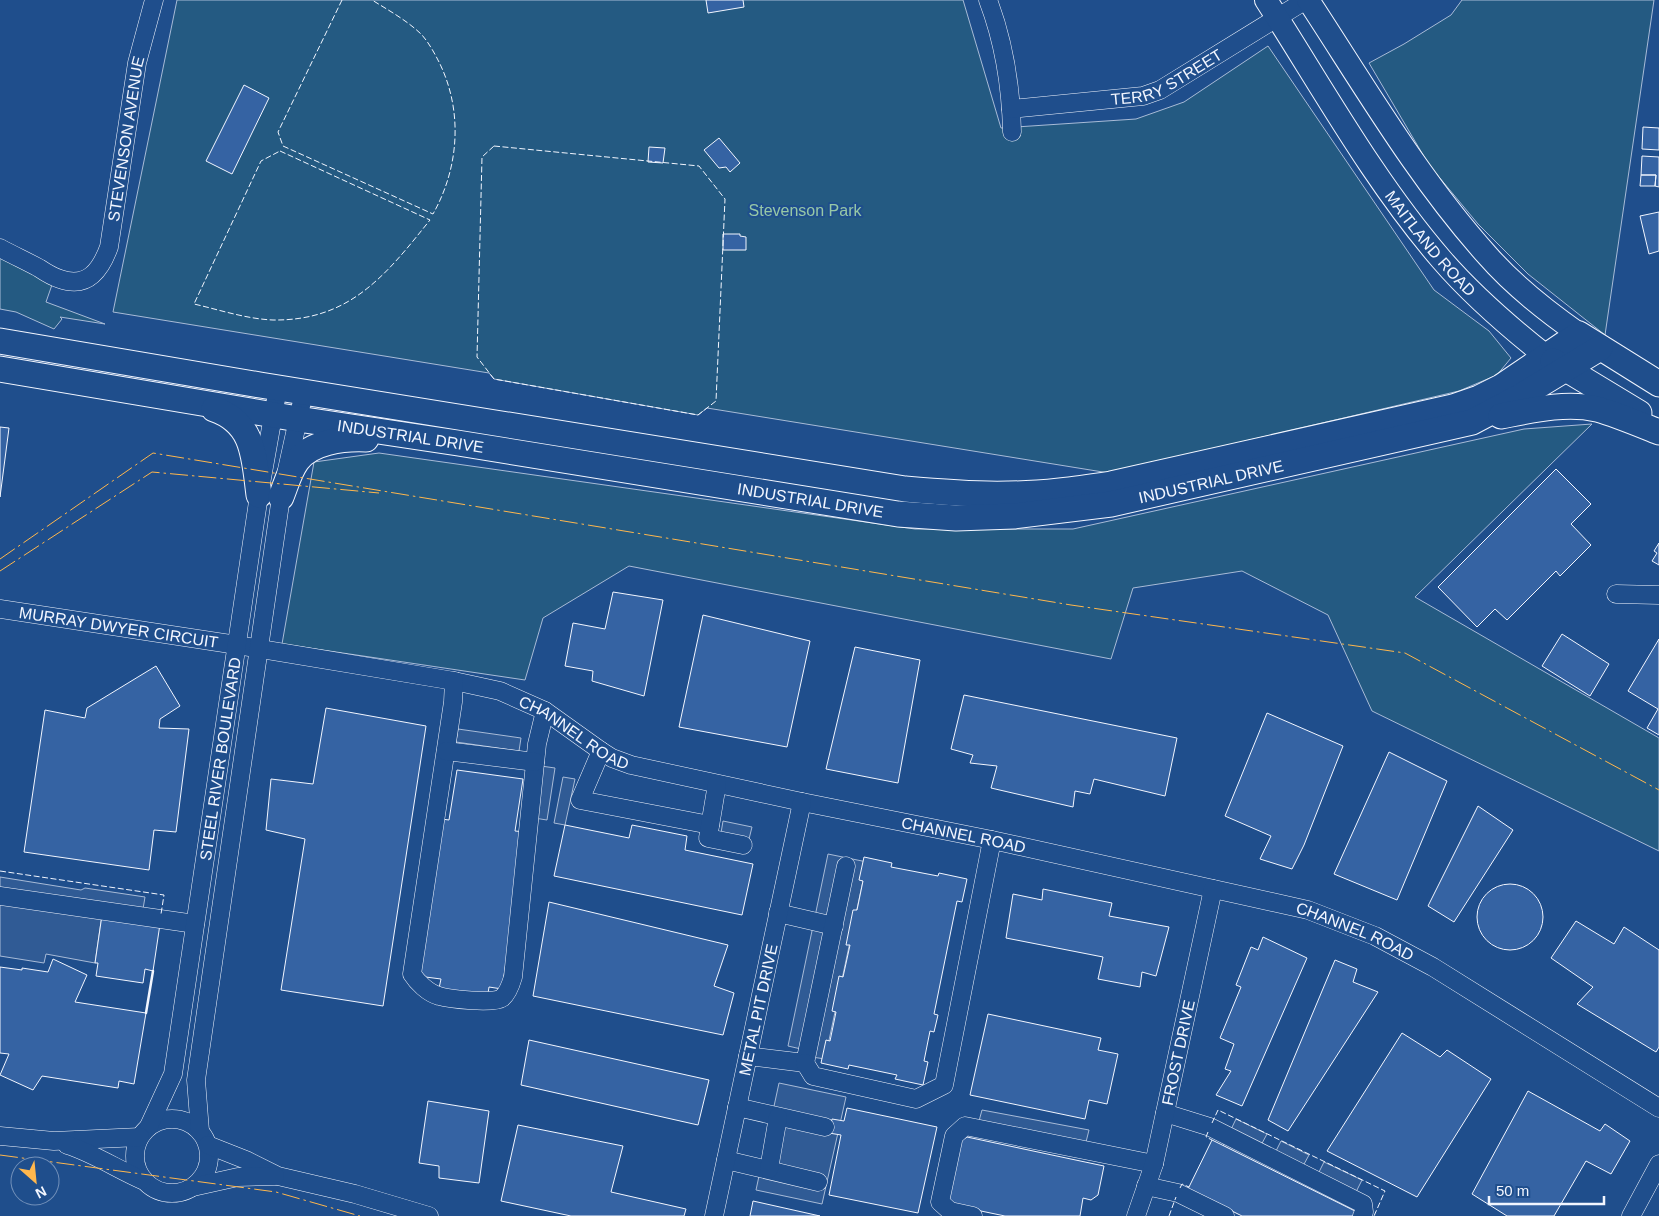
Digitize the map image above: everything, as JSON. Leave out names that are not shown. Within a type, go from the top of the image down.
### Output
[{"type":"highway","name":"MAITLAND ROAD","points":[[1579,334],[1659,384]]},
{"type":"highway","name":"INDUSTRIAL DRIVE","points":[[0,369],[273,415],[898,514],[956,518],[1014,516],[1111,504],[1472,422],[1521,396],[1556,363],[1579,334]]},
{"type":"highway","name":"INDUSTRIAL DRIVE","points":[[0,340],[278,388],[905,489],[958,494],[1058,492],[1111,484],[1453,407],[1479,398],[1556,363],[1600,348]]},
{"type":"highway","name":"MAITLAND ROAD","points":[[1556,363],[1659,425]]},
{"type":"highway","points":[[191,401],[227,413],[243,428],[270,496],[305,452],[321,445],[356,438],[458,443]]},
{"type":"highway","points":[[1472,422],[1536,409],[1569,407],[1597,409],[1659,432]]},
{"type":"main road","name":"MAITLAND ROAD","points":[[1307,0],[1411,159],[1447,206],[1488,256],[1517,285],[1542,308],[1579,334]]},
{"type":"main road","name":"MAITLAND ROAD","points":[[1272,9],[1385,187],[1442,260],[1478,298],[1518,334],[1556,363]]},
{"type":"street","name":"STEVENSON AVENUE","points":[[0,248],[60,279],[72,282],[93,275],[102,264],[109,247],[137,63],[154,0]]},
{"type":"street","points":[[988,0],[1005,58],[1012,132]]},
{"type":"street","name":"TERRY STREET","points":[[1011,109],[1143,96],[1160,90],[1272,9],[1307,0]]},
{"type":"street","name":"STEEL RIVER BOULEVARD","points":[[204,1138],[196,1080],[258,649],[270,496],[273,415],[278,388]]},
{"type":"street","name":"STEEL RIVER BOULEVARD","points":[[144,1132],[173,1074],[237,645],[270,496],[298,419],[304,392]]},
{"type":"street","points":[[1616,594],[1659,595]]},
{"type":"street","name":"MURRAY DWYER CIRCUIT","points":[[0,610],[237,645]]},
{"type":"street","name":"CHANNEL ROAD","points":[[237,645],[454,681],[500,691],[545,711],[612,758],[631,765],[992,840],[1308,910],[1375,936],[1433,967],[1659,1108]]},
{"type":"street","points":[[454,681],[446,751],[412,974],[417,982],[438,996],[488,1002],[501,998],[509,989],[513,977],[536,762],[545,711]]},
{"type":"street","points":[[446,751],[536,762]]},
{"type":"street","points":[[601,751],[580,800],[710,825]]},
{"type":"street","points":[[717,784],[708,838],[743,845]]},
{"type":"street","name":"METAL PIT DRIVE","points":[[714,1216],[802,802]]},
{"type":"street","points":[[846,866],[805,1063],[813,1076],[916,1099],[944,1085],[992,840]]},
{"type":"street","name":"FROST DRIVE","points":[[1136,1216],[1154,1164],[1213,889]]},
{"type":"street","points":[[0,896],[196,924]]},
{"type":"street","points":[[778,913],[834,926]]},
{"type":"street","points":[[748,1056],[805,1063]]},
{"type":"street","points":[[737,1107],[825,1127]]},
{"type":"street","points":[[1165,1113],[1210,1127],[1362,1204],[1364,1212],[1362,1216]]},
{"type":"street","points":[[768,1169],[778,1117]]},
{"type":"street","points":[[0,1136],[54,1141],[144,1132],[163,1120],[177,1119],[189,1122],[204,1138],[278,1176],[355,1194],[429,1216]]},
{"type":"street","points":[[973,1216],[950,1211],[940,1202],[954,1136],[965,1126],[1154,1164]]},
{"type":"street","points":[[142,1180],[136,1166],[135,1151],[144,1132]]},
{"type":"street","points":[[193,1187],[204,1176],[209,1162],[204,1138]]},
{"type":"street","points":[[54,1141],[83,1150],[142,1180],[153,1189],[168,1193],[181,1192],[193,1187],[238,1177],[278,1176]]},
{"type":"street","points":[[726,1160],[818,1182]]},
{"type":"street","points":[[1631,1216],[1659,1164]]},
{"type":"street","points":[[1146,1186],[1178,1192],[1225,1216]]},
{"type":"green space","name":"Stevenson Park","points":[[177,0],[963,0],[1001,128],[1136,119],[1184,102],[1268,46],[1434,290],[1489,331],[1511,358],[1497,375],[1459,391],[1109,473],[707,408],[698,415],[494,379],[489,373],[113,312]]},
{"type":"green space","points":[[1462,0],[1654,0],[1605,335],[1528,274],[1478,224],[1429,165],[1369,63],[1451,15]]},
{"type":"green space","points":[[0,240],[54,279],[46,302],[105,324],[60,317],[62,319],[54,329],[16,312],[0,309]]},
{"type":"green space","points":[[1592,424],[1415,597],[1659,738],[1659,851],[1372,711],[1328,615],[1242,571],[1133,588],[1111,659],[629,566],[543,618],[525,680],[282,644],[314,462],[379,453],[915,529],[1073,529],[1524,429]]},
{"type":"shaded area","points":[[458,729],[521,738],[519,751],[456,742]]},
{"type":"shaded area","points":[[541,766],[555,768],[547,820],[534,818]]},
{"type":"shaded area","points":[[563,777],[575,779],[565,825],[554,823]]},
{"type":"shaded area","points":[[723,821],[752,827],[749,839],[721,833]]},
{"type":"shaded area","points":[[828,854],[867,862],[825,1059],[812,1057],[801,1049],[788,1046]]},
{"type":"shaded area","points":[[0,877],[81,890],[85,888],[145,897],[141,921],[102,915],[95,963],[46,954],[44,963],[0,956]]},
{"type":"shaded area","points":[[779,1083],[846,1097],[822,1204],[756,1190]]},
{"type":"shaded area","points":[[982,1110],[1089,1130],[1086,1142],[979,1121]]},
{"type":"shaded area","points":[[1236,1119],[1267,1134],[1260,1147],[1274,1155],[1281,1141],[1309,1155],[1303,1166],[1318,1174],[1324,1162],[1362,1180],[1348,1208],[1223,1146]]},
{"type":"building","points":[[706,0],[743,0],[744,7],[708,13]]},
{"type":"building","points":[[244,85],[269,98],[232,174],[206,161]]},
{"type":"building","points":[[1643,127],[1659,128],[1659,150],[1642,149]]},
{"type":"building","points":[[719,138],[740,163],[730,172],[726,167],[719,168],[704,150]]},
{"type":"building","points":[[649,147],[665,148],[663,163],[648,162]]},
{"type":"building","points":[[1642,156],[1659,157],[1659,187],[1655,186],[1656,175],[1641,175]]},
{"type":"building","points":[[1641,175],[1656,175],[1655,186],[1640,186]]},
{"type":"building","points":[[1659,212],[1659,251],[1649,254],[1640,216]]},
{"type":"building","points":[[723,234],[740,234],[740,236],[746,237],[746,250],[723,250]]},
{"type":"building","points":[[0,427],[9,428],[0,497]]},
{"type":"building","points":[[1556,469],[1591,504],[1571,524],[1591,545],[1560,576],[1556,571],[1507,620],[1495,609],[1477,627],[1438,587]]},
{"type":"building","points":[[1659,543],[1659,565],[1652,561],[1657,553],[1654,551]]},
{"type":"building","points":[[613,592],[663,600],[644,696],[592,681],[593,671],[565,666],[573,623],[605,629]]},
{"type":"building","points":[[703,615],[810,641],[787,747],[679,727]]},
{"type":"building","points":[[1562,634],[1609,664],[1590,696],[1542,666]]},
{"type":"building","points":[[1659,639],[1659,735],[1647,728],[1658,709],[1628,691]]},
{"type":"building","points":[[855,647],[920,660],[898,783],[826,769]]},
{"type":"building","points":[[156,666],[180,706],[160,719],[159,728],[189,729],[176,832],[154,830],[149,870],[24,852],[45,710],[85,718],[87,708]]},
{"type":"building","points":[[964,695],[1177,738],[1165,796],[1094,779],[1090,794],[1075,791],[1073,807],[991,788],[997,766],[970,763],[973,755],[951,749]]},
{"type":"building","points":[[326,708],[426,726],[383,1006],[281,990],[305,839],[266,830],[271,779],[313,784]]},
{"type":"building","points":[[1267,713],[1343,746],[1304,845],[1292,869],[1260,859],[1271,836],[1225,816]]},
{"type":"building","points":[[1389,752],[1447,781],[1397,900],[1334,874]]},
{"type":"building","points":[[457,770],[523,779],[515,831],[526,832],[502,989],[489,987],[487,1000],[438,993],[441,979],[410,975],[434,818],[449,820]]},
{"type":"building","points":[[1478,806],[1513,830],[1454,922],[1428,906]]},
{"type":"building","points":[[565,825],[629,838],[632,825],[687,836],[685,850],[753,864],[742,915],[554,876]]},
{"type":"building","points":[[864,857],[892,863],[891,867],[938,876],[939,873],[967,879],[962,902],[957,901],[934,1014],[938,1015],[934,1032],[930,1031],[924,1061],[928,1062],[923,1085],[895,1079],[897,1075],[849,1065],[848,1069],[821,1063],[826,1040],[830,1041],[836,1012],[832,1011],[839,976],[843,977],[850,945],[846,945],[853,910],[857,910],[863,881],[859,880]]},
{"type":"building","points":[[1510,884],[1522,887],[1533,894],[1540,905],[1543,917],[1540,929],[1533,940],[1522,947],[1510,950],[1498,947],[1487,940],[1480,929],[1477,917],[1480,905],[1487,894],[1498,887]]},
{"type":"building","points":[[1043,889],[1112,903],[1109,916],[1169,927],[1156,976],[1142,972],[1140,987],[1098,979],[1103,957],[1006,938],[1013,894],[1042,900]]},
{"type":"building","points":[[549,902],[728,945],[714,986],[734,993],[723,1035],[533,996]]},
{"type":"building","points":[[102,915],[160,924],[153,971],[145,969],[143,983],[96,976],[98,963],[95,963]]},
{"type":"building","points":[[1576,921],[1614,944],[1624,927],[1659,950],[1659,1047],[1656,1052],[1577,1004],[1593,987],[1551,958]]},
{"type":"building","points":[[1263,937],[1307,958],[1242,1106],[1216,1095],[1231,1071],[1225,1069],[1234,1044],[1220,1038],[1241,987],[1236,985],[1251,947],[1258,950]]},
{"type":"building","points":[[53,959],[87,975],[75,1002],[146,1013],[134,1084],[119,1081],[118,1088],[42,1076],[33,1090],[0,1075],[9,1054],[0,1053],[0,967],[48,972]]},
{"type":"building","points":[[1335,960],[1357,969],[1353,982],[1378,992],[1288,1131],[1268,1120]]},
{"type":"building","points":[[988,1014],[1101,1038],[1098,1050],[1118,1054],[1107,1104],[1089,1100],[1085,1119],[970,1095]]},
{"type":"building","points":[[1402,1033],[1440,1057],[1447,1050],[1491,1079],[1417,1197],[1327,1151]]},
{"type":"building","points":[[529,1040],[709,1080],[698,1125],[521,1085]]},
{"type":"building","points":[[1528,1091],[1600,1131],[1605,1124],[1630,1141],[1611,1174],[1586,1161],[1554,1216],[1507,1216],[1472,1194]]},
{"type":"building","points":[[428,1101],[489,1111],[479,1183],[439,1178],[439,1166],[419,1163]]},
{"type":"building","points":[[847,1108],[937,1127],[918,1213],[829,1195],[841,1135],[829,1133],[832,1119],[844,1121]]},
{"type":"building","points":[[518,1125],[623,1146],[611,1192],[686,1209],[684,1216],[571,1216],[501,1201]]},
{"type":"building","points":[[967,1137],[1104,1166],[1098,1195],[1091,1200],[1083,1198],[1080,1216],[1005,1216],[952,1205],[948,1197],[959,1142]]},
{"type":"building","points":[[1212,1140],[1357,1212],[1356,1216],[1242,1216],[1188,1189]]},
{"type":"building","points":[[753,1201],[820,1216],[750,1216]]},
{"type":"fence","points":[[342,0],[278,132],[283,146],[433,214],[442,196],[453,159],[455,120],[447,82],[436,56],[422,35],[404,20],[372,0]]},
{"type":"fence","points":[[494,146],[699,166],[725,199],[716,401],[698,415],[494,379],[477,357],[482,157],[494,146]]},
{"type":"fence","points":[[280,151],[430,220],[398,259],[364,291],[324,313],[300,318],[273,320],[243,316],[194,304],[261,161],[280,151]]},
{"type":"fence","points":[[0,871],[164,895],[161,914]]},
{"type":"fence","points":[[1212,1123],[1218,1110],[1385,1191],[1374,1216]]},
{"type":"fence","points":[[1208,1132],[1206,1137],[1212,1140]]},
{"type":"fence","points":[[1180,1188],[1182,1184],[1189,1187]]},
{"type":"fence","points":[[1169,1216],[1176,1197]]},
{"type":"wall","points":[[146,1013],[153,971]]},
{"type":"power","points":[[0,559],[153,453],[1071,605],[1405,653],[1659,790]]},
{"type":"power","points":[[0,571],[152,472],[379,493]]},
{"type":"power","points":[[0,1155],[276,1192],[360,1216]]}]
